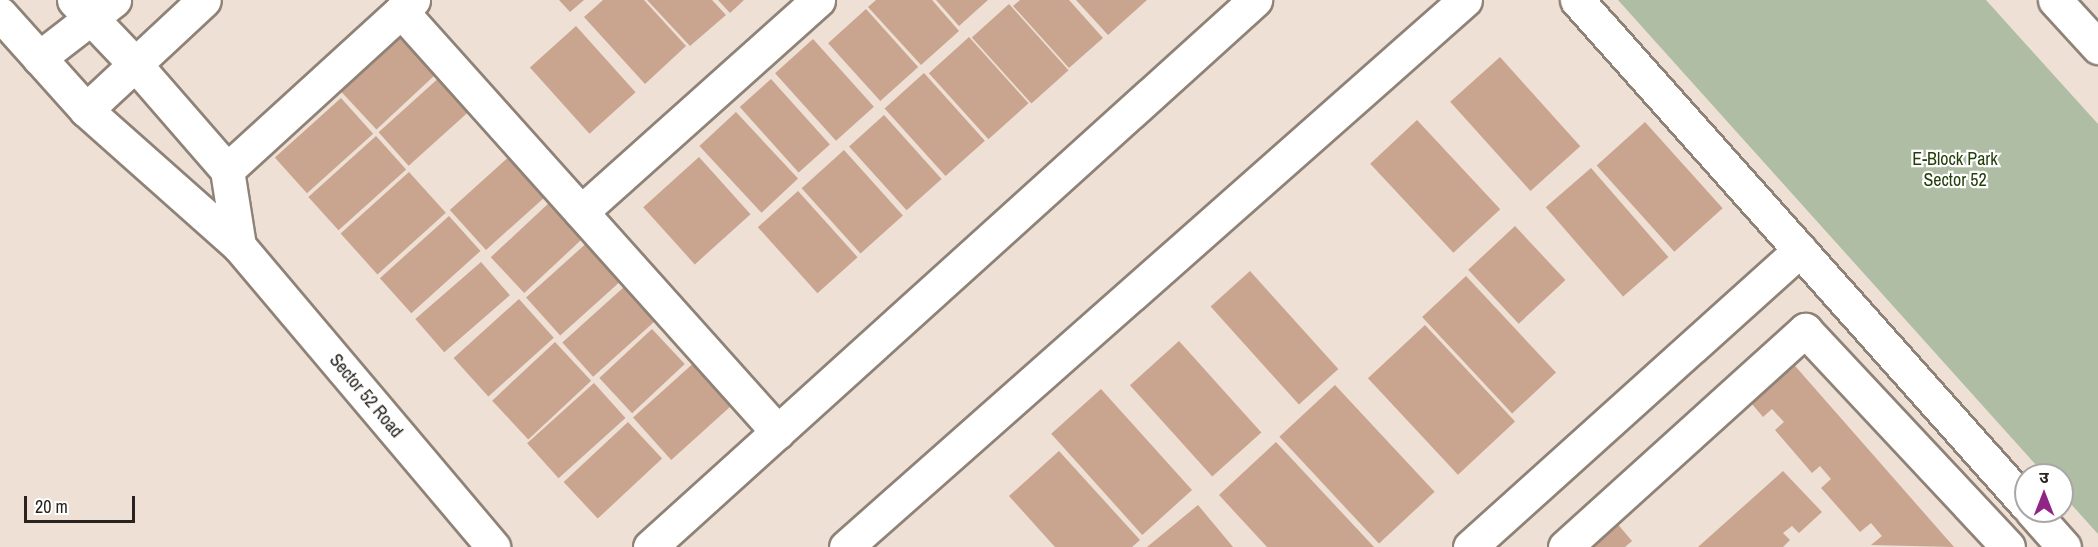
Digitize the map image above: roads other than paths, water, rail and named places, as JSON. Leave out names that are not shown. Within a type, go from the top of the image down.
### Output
[{"type":"street","points":[[86,110],[204,0]]},
{"type":"street","points":[[581,212],[818,0]]},
{"type":"street","points":[[650,547],[1256,0]]},
{"type":"street","points":[[846,547],[1465,0]]},
{"type":"street","points":[[1577,0],[2014,491]]},
{"type":"street","points":[[2055,0],[2098,47]]},
{"type":"street","points":[[227,170],[407,5],[581,212],[778,432]]},
{"type":"street","points":[[39,58],[93,7],[134,63],[227,170],[239,246]]},
{"type":"street","name":"Sector 52 Road","points":[[0,14],[86,110],[239,246],[493,547]]},
{"type":"street","points":[[1470,547],[1800,250]]},
{"type":"street","points":[[1565,547],[1805,330],[2008,547]]},
{"type":"street","points":[[2043,523],[2064,547]]},
{"type":"park label","name":"E-Block Park Sector 52","points":[[1955,170]]}]
